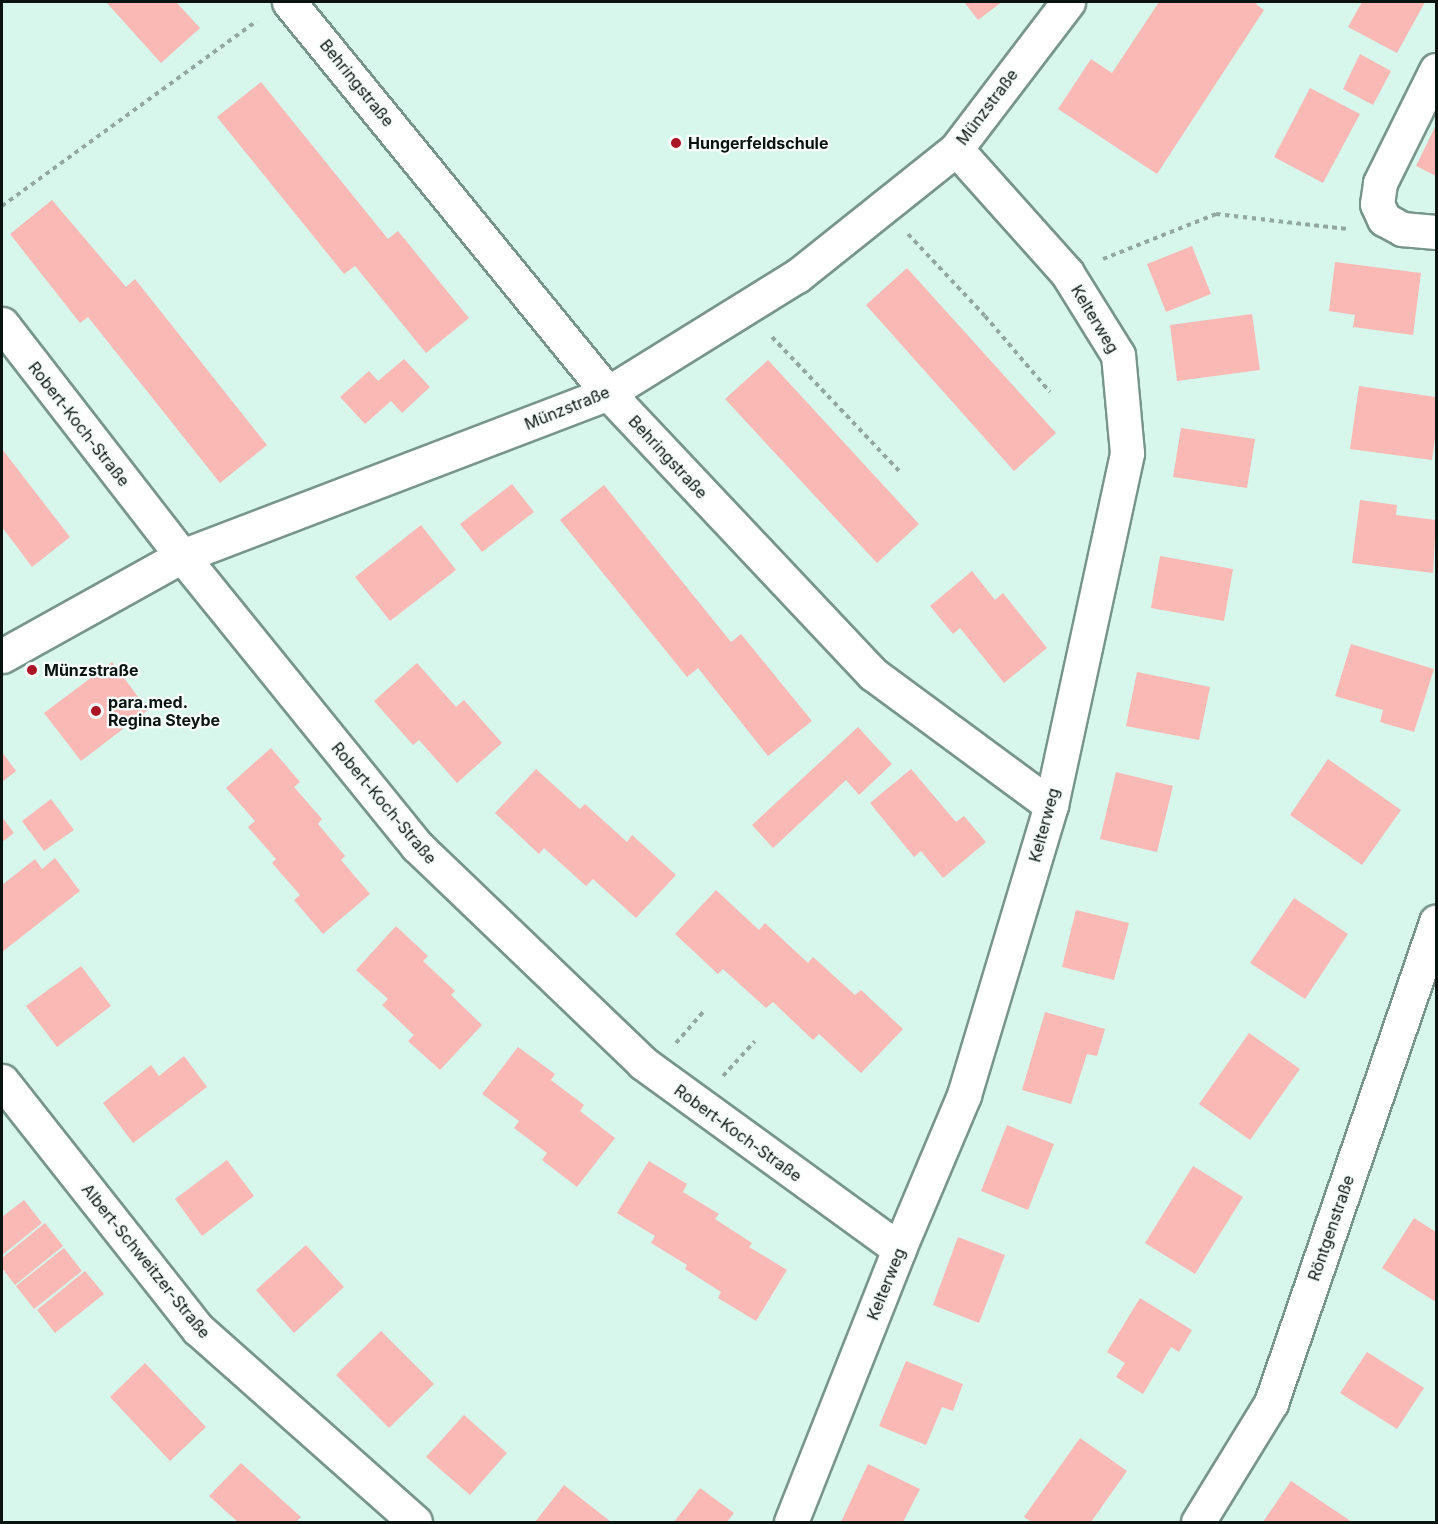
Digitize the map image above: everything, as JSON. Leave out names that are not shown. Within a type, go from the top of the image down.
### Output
[{"type":"street","name":"Münzstraße","points":[[2,656],[182,556],[608,393],[797,276],[956,148],[1068,2]]},
{"type":"street","name":"Behringstraße","points":[[277,8],[608,393],[873,674],[1051,805]]},
{"type":"street","points":[[1437,70],[1380,183],[1377,204],[1384,219],[1402,230],[1437,232]]},
{"type":"street","name":"Kelterweg","points":[[791,1522],[899,1249],[964,1095],[1051,805],[1127,453],[1118,355],[1067,273],[956,148]]},
{"type":"street","name":"Robert-Koch-Straße","points":[[2,324],[182,556],[417,846],[643,1063],[899,1249]]},
{"type":"street","name":"Röntgenstraße","points":[[1198,1522],[1271,1403],[1437,921]]},
{"type":"street","name":"Albert-Schweitzer-Straße","points":[[2,1081],[198,1329],[415,1522]]},
{"type":"path","points":[[2,206],[277,8]]},
{"type":"path","points":[[883,207],[985,316],[1050,392]]},
{"type":"path","points":[[1067,273],[1216,214],[1358,231],[1384,219]]},
{"type":"path","points":[[744,308],[900,472]]},
{"type":"path","points":[[698,1104],[755,1041]]},
{"type":"building","points":[[106,2],[176,2],[200,28],[161,63]]},
{"type":"building","points":[[964,2],[1002,2],[978,20]]},
{"type":"building","points":[[1159,2],[1258,2],[1256,4],[1264,10],[1157,174],[1058,109],[1091,59],[1112,73]]},
{"type":"building","points":[[1362,2],[1425,2],[1397,53],[1348,27]]},
{"type":"building","points":[[1360,54],[1391,71],[1373,105],[1343,89]]},
{"type":"building","points":[[261,82],[388,239],[398,231],[469,318],[426,353],[355,266],[344,274],[217,117]]},
{"type":"building","points":[[1310,88],[1360,114],[1323,183],[1274,157]]},
{"type":"building","points":[[1436,125],[1436,176],[1416,166]]},
{"type":"building","points":[[52,200],[126,287],[135,279],[267,445],[220,483],[88,317],[80,323],[10,234]]},
{"type":"building","points":[[1192,246],[1211,294],[1166,312],[1147,264]]},
{"type":"building","points":[[1335,262],[1421,273],[1413,335],[1353,327],[1355,315],[1329,311]]},
{"type":"building","points":[[907,268],[1056,433],[1014,471],[866,305]]},
{"type":"building","points":[[1252,314],[1260,370],[1177,381],[1170,325]]},
{"type":"building","points":[[404,359],[430,387],[402,413],[391,401],[365,424],[340,397],[369,371],[378,381]]},
{"type":"building","points":[[768,360],[919,524],[877,563],[725,399]]},
{"type":"building","points":[[1359,386],[1436,397],[1436,431],[1432,460],[1350,449]]},
{"type":"building","points":[[1181,428],[1255,439],[1247,488],[1173,477]]},
{"type":"building","points":[[2,449],[70,537],[32,567],[2,527]]},
{"type":"building","points":[[512,484],[534,512],[482,552],[460,524]]},
{"type":"building","points":[[604,485],[731,642],[741,634],[812,721],[768,756],[698,668],[687,677],[560,520]]},
{"type":"building","points":[[1360,500],[1397,505],[1396,515],[1436,520],[1433,573],[1352,563]]},
{"type":"building","points":[[421,525],[456,570],[390,621],[355,577]]},
{"type":"building","points":[[1160,556],[1233,569],[1224,621],[1151,608]]},
{"type":"building","points":[[972,571],[995,600],[1003,593],[1047,648],[1004,683],[960,628],[953,634],[930,606]]},
{"type":"building","points":[[1351,644],[1434,669],[1414,732],[1380,722],[1383,710],[1335,696]]},
{"type":"building","name":"para.med. Regina Steybe","points":[[112,662],[148,710],[81,761],[44,713]]},
{"type":"building","points":[[417,663],[456,707],[464,700],[502,743],[457,783],[419,740],[413,745],[374,701]]},
{"type":"building","points":[[1137,672],[1210,687],[1199,740],[1126,726]]},
{"type":"building","points":[[858,727],[892,764],[859,795],[846,780],[773,848],[752,825]]},
{"type":"building","points":[[271,748],[300,782],[294,787],[322,819],[318,824],[345,856],[341,860],[370,894],[323,934],[294,900],[300,895],[272,863],[276,859],[248,827],[255,821],[226,788]]},
{"type":"building","points":[[2,752],[16,771],[2,782]]},
{"type":"building","points":[[1328,759],[1401,810],[1362,865],[1290,815]]},
{"type":"building","points":[[536,769],[580,809],[585,804],[627,842],[632,835],[676,875],[636,918],[593,879],[586,886],[544,848],[539,854],[495,813]]},
{"type":"building","points":[[911,769],[956,822],[964,816],[986,842],[943,878],[921,851],[914,857],[870,803]]},
{"type":"building","points":[[1116,772],[1173,786],[1157,852],[1100,839]]},
{"type":"building","points":[[51,799],[74,830],[44,851],[22,821]]},
{"type":"building","points":[[2,817],[14,833],[2,842]]},
{"type":"building","points":[[55,858],[80,891],[2,952],[2,885],[35,859],[42,869]]},
{"type":"building","points":[[716,890],[759,930],[765,923],[808,963],[813,957],[855,995],[861,990],[903,1029],[861,1073],[819,1034],[813,1040],[773,1002],[766,1008],[723,969],[718,974],[675,934]]},
{"type":"building","points":[[1294,898],[1348,934],[1305,999],[1250,963]]},
{"type":"building","points":[[1076,910],[1129,923],[1114,980],[1062,967]]},
{"type":"building","points":[[396,926],[428,956],[423,961],[455,991],[451,995],[482,1025],[440,1070],[408,1041],[414,1035],[382,1005],[388,999],[356,970]]},
{"type":"building","points":[[81,966],[111,1006],[57,1047],[26,1006]]},
{"type":"building","points":[[1045,1012],[1105,1029],[1097,1056],[1087,1054],[1071,1104],[1022,1090]]},
{"type":"building","points":[[1249,1033],[1300,1069],[1250,1140],[1199,1104]]},
{"type":"building","points":[[518,1047],[555,1074],[551,1080],[584,1105],[580,1111],[615,1138],[577,1187],[542,1160],[547,1153],[514,1128],[519,1121],[482,1094]]},
{"type":"building","points":[[184,1056],[207,1087],[133,1143],[103,1103],[151,1065],[159,1076]]},
{"type":"building","points":[[1007,1125],[1054,1144],[1028,1210],[981,1191]]},
{"type":"building","points":[[227,1160],[254,1196],[202,1236],[175,1199]]},
{"type":"building","points":[[649,1161],[687,1184],[683,1192],[719,1214],[715,1219],[752,1243],[749,1247],[787,1270],[756,1321],[718,1298],[721,1292],[685,1269],[687,1265],[651,1243],[655,1236],[617,1213]]},
{"type":"building","points":[[1193,1166],[1243,1197],[1195,1274],[1145,1243]]},
{"type":"building","points":[[24,1200],[42,1223],[2,1255],[2,1217]]},
{"type":"building","points":[[1414,1218],[1436,1232],[1436,1302],[1382,1268]]},
{"type":"building","points":[[45,1223],[63,1246],[15,1285],[2,1268],[2,1258]]},
{"type":"building","points":[[958,1237],[1005,1255],[979,1323],[933,1305]]},
{"type":"building","points":[[306,1245],[344,1287],[294,1333],[256,1290]]},
{"type":"building","points":[[64,1248],[82,1271],[34,1309],[16,1286]]},
{"type":"building","points":[[85,1271],[104,1294],[55,1333],[37,1310]]},
{"type":"building","points":[[1140,1298],[1192,1330],[1179,1352],[1171,1347],[1143,1394],[1116,1377],[1125,1363],[1107,1352]]},
{"type":"building","points":[[381,1331],[434,1384],[389,1428],[336,1375]]},
{"type":"building","points":[[1367,1352],[1424,1388],[1397,1429],[1340,1393]]},
{"type":"building","points":[[906,1361],[963,1384],[953,1411],[942,1407],[926,1445],[879,1426]]},
{"type":"building","points":[[145,1363],[206,1427],[170,1461],[110,1397]]},
{"type":"building","points":[[464,1415],[507,1453],[470,1495],[426,1457]]},
{"type":"building","points":[[1080,1438],[1127,1471],[1091,1522],[1032,1522],[1024,1517]]},
{"type":"building","points":[[241,1463],[301,1517],[296,1522],[238,1522],[209,1496]]},
{"type":"building","points":[[868,1464],[920,1489],[903,1522],[841,1522]]},
{"type":"building","points":[[1291,1481],[1352,1522],[1263,1522]]},
{"type":"building","points":[[564,1485],[611,1522],[535,1522]]},
{"type":"building","points":[[700,1488],[734,1513],[727,1522],[674,1522]]},
{"type":"place","name":"Hungerfeldschule","points":[[676,143]]},
{"type":"place","name":"Münzstraße","points":[[32,670]]},
{"type":"place","name":"para.med. Regina Steybe","points":[[96,711]]}]
